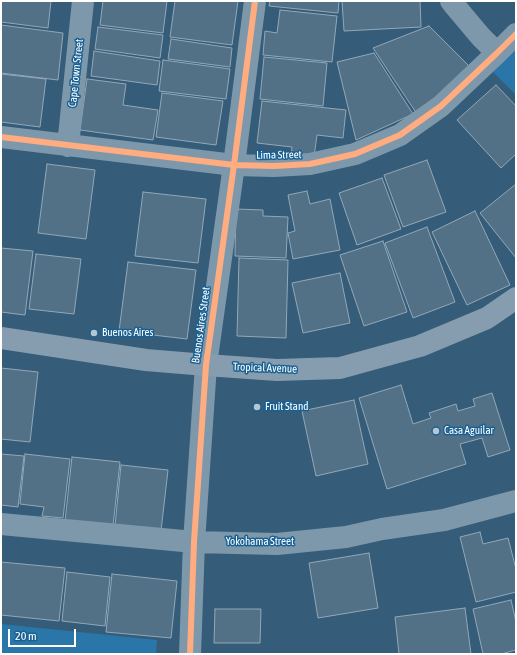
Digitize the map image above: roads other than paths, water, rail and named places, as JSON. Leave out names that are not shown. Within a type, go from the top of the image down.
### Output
[{"type":"street","name":"Cape Town Street","points":[[68,146],[84,1]]},
{"type":"street","name":"Buenos Aires Street","points":[[190,654],[194,542],[206,365],[255,1]]},
{"type":"street","points":[[451,1],[497,54]]},
{"type":"street","name":"Lima Street","points":[[1,137],[234,165],[274,166],[310,164],[355,154],[400,135],[441,106],[497,54],[516,34]]},
{"type":"street","name":"Tropical Avenue","points":[[1,338],[146,360],[277,370],[340,368],[420,346],[487,318],[516,298]]},
{"type":"street","name":"Yokohama Street","points":[[1,524],[194,542],[277,544],[346,537],[382,529],[444,520],[516,501]]},
{"type":"place","name":"Buenos Aires","points":[[94,333]]},
{"type":"place","name":"Fruit Stand","points":[[257,407]]},
{"type":"place","name":"Casa Aguilar","points":[[436,431]]}]
